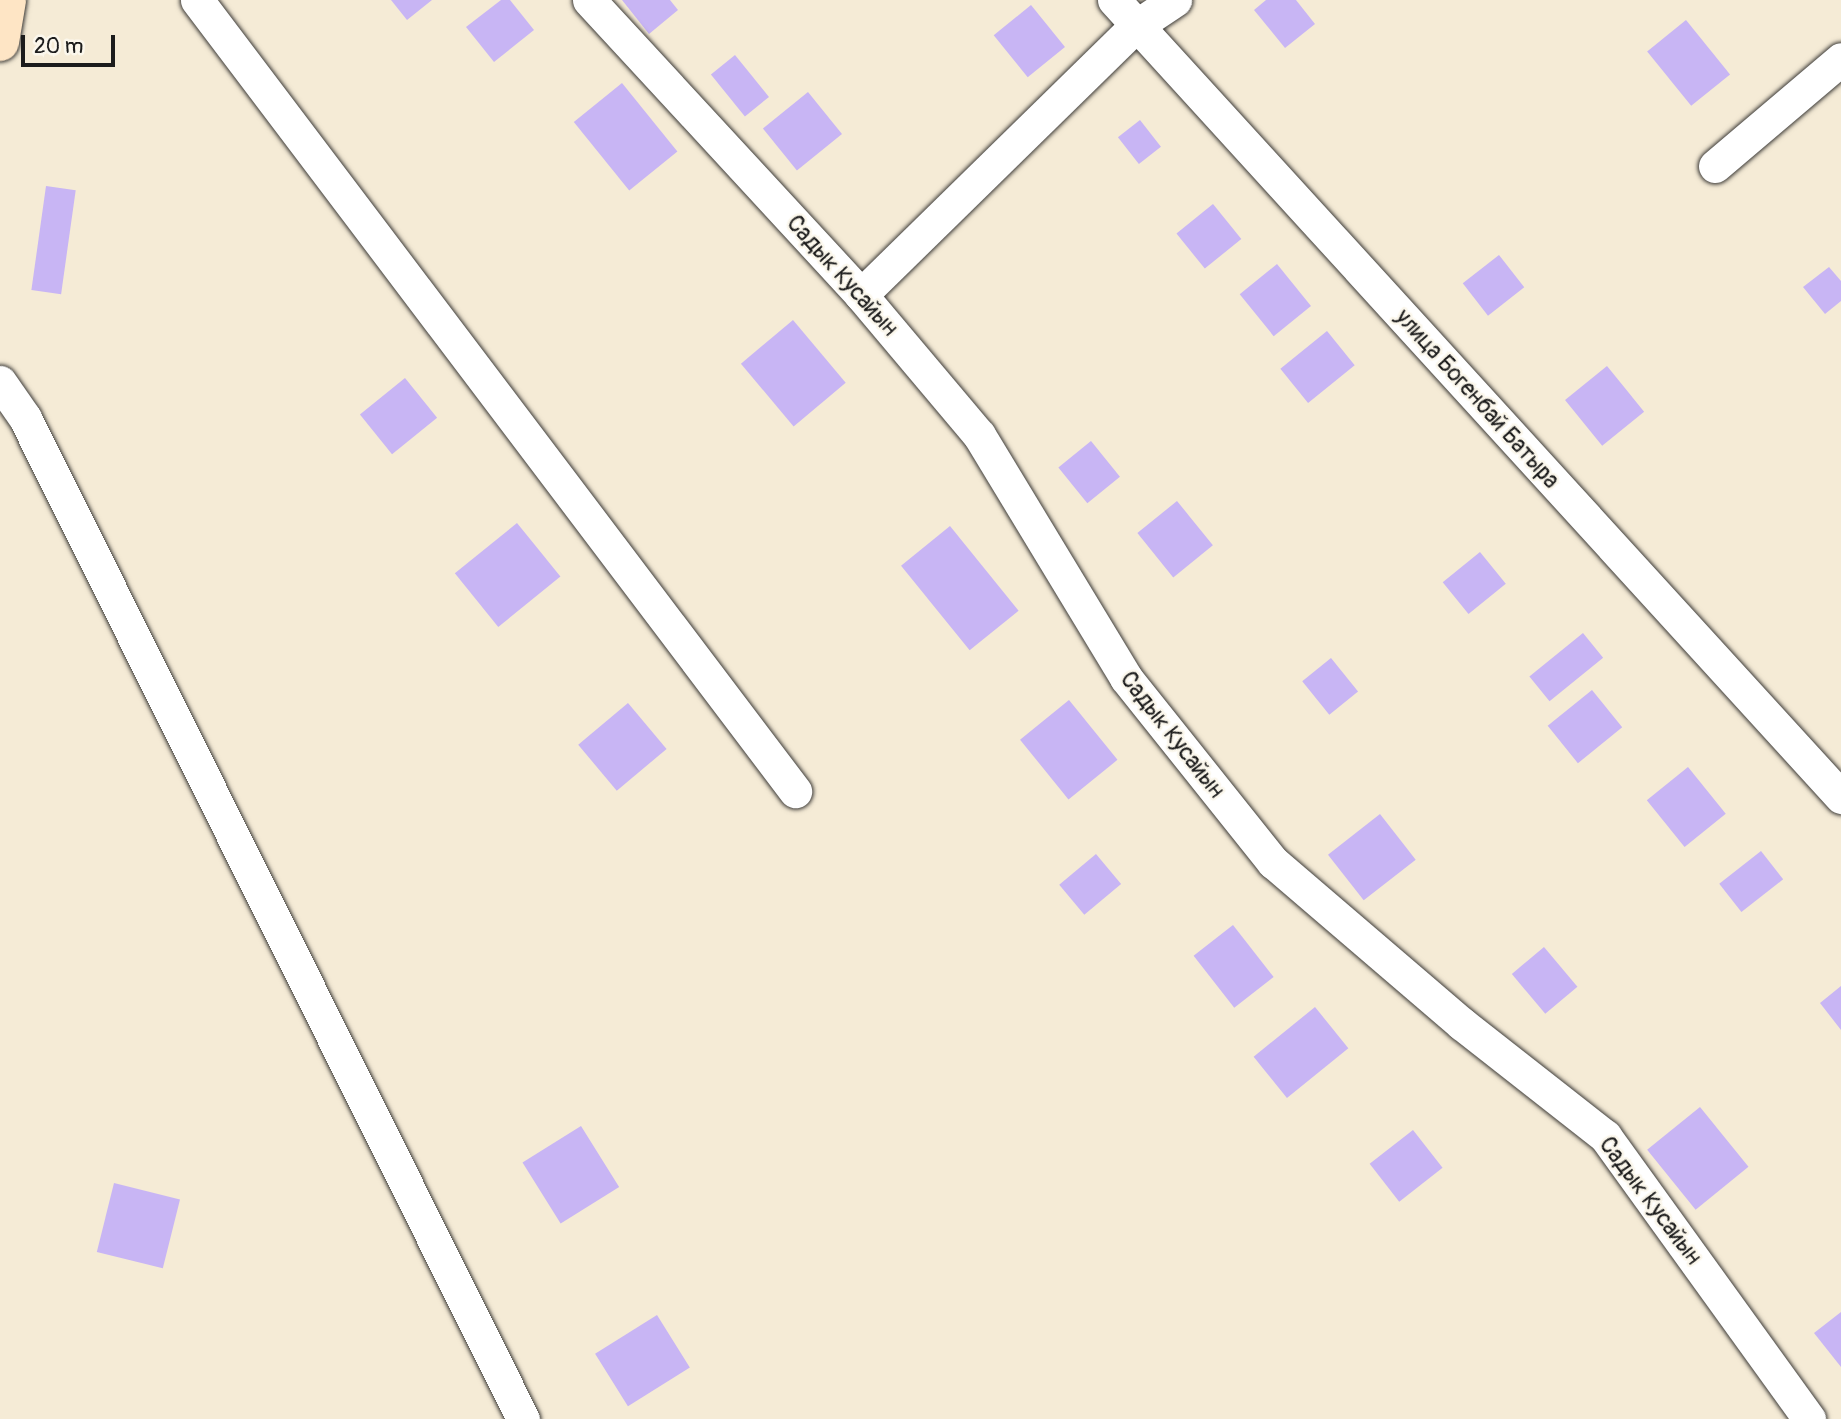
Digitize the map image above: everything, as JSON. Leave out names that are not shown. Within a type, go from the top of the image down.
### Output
[{"type":"street","points":[[0,42],[7,0]]},
{"type":"street","points":[[197,0],[795,791]]},
{"type":"street","name":"Садык Кусайын","points":[[589,0],[861,295],[979,435],[1126,678],[1272,862],[1462,1024],[1605,1136],[1809,1419]]},
{"type":"street","name":"улица Богенбай Батыра","points":[[1114,0],[1841,797]]},
{"type":"street","points":[[861,295],[1136,26],[1175,0]]},
{"type":"street","points":[[1714,166],[1841,59]]},
{"type":"street","points":[[0,382],[31,430],[523,1419]]},
{"type":"building","points":[[391,0],[432,0],[407,20]]},
{"type":"building","points":[[501,0],[510,0],[534,30],[494,62],[466,27]]},
{"type":"building","points":[[622,0],[670,0],[678,10],[649,34]]},
{"type":"building","points":[[1266,0],[1296,0],[1315,24],[1285,48],[1254,10]]},
{"type":"building","points":[[1031,5],[1065,47],[1028,77],[994,35]]},
{"type":"building","points":[[1686,20],[1730,74],[1691,106],[1647,51]]},
{"type":"building","points":[[735,55],[769,97],[745,116],[711,75]]},
{"type":"building","points":[[622,83],[677,151],[629,190],[574,122]]},
{"type":"building","points":[[808,92],[842,134],[797,170],[763,129]]},
{"type":"building","points":[[1140,120],[1161,147],[1139,164],[1118,137]]},
{"type":"building","points":[[46,186],[76,190],[61,294],[31,290]]},
{"type":"building","points":[[1213,204],[1241,239],[1205,269],[1176,234]]},
{"type":"building","points":[[1499,255],[1524,287],[1488,316],[1463,283]]},
{"type":"building","points":[[1277,264],[1311,306],[1274,336],[1240,294]]},
{"type":"building","points":[[1829,267],[1841,281],[1841,301],[1825,314],[1803,287]]},
{"type":"building","points":[[793,320],[846,383],[794,427],[741,364]]},
{"type":"building","points":[[1327,331],[1355,365],[1308,403],[1280,369]]},
{"type":"building","points":[[1607,366],[1644,412],[1602,446],[1565,400]]},
{"type":"building","points":[[405,378],[437,418],[392,454],[360,415]]},
{"type":"building","points":[[1091,441],[1120,477],[1087,503],[1058,467]]},
{"type":"building","points":[[1177,501],[1213,545],[1173,577],[1137,533]]},
{"type":"building","points":[[517,523],[560,577],[498,627],[455,573]]},
{"type":"building","points":[[950,526],[1019,611],[970,650],[901,566]]},
{"type":"building","points":[[1480,552],[1506,584],[1468,614],[1443,582]]},
{"type":"building","points":[[1583,633],[1603,658],[1550,701],[1529,676]]},
{"type":"building","points":[[1331,658],[1358,691],[1329,715],[1302,681]]},
{"type":"building","points":[[1592,690],[1622,727],[1578,763],[1548,726]]},
{"type":"building","points":[[1069,700],[1117,760],[1068,799],[1020,740]]},
{"type":"building","points":[[628,703],[667,749],[617,791],[578,745]]},
{"type":"building","points":[[1688,767],[1726,814],[1685,847],[1647,800]]},
{"type":"building","points":[[1380,814],[1416,860],[1364,900],[1328,855]]},
{"type":"building","points":[[1761,851],[1783,879],[1741,912],[1719,884]]},
{"type":"building","points":[[1096,854],[1121,884],[1084,915],[1059,885]]},
{"type":"building","points":[[1233,925],[1274,977],[1234,1008],[1194,956]]},
{"type":"building","points":[[1544,947],[1577,987],[1545,1014],[1512,974]]},
{"type":"building","points":[[1841,986],[1841,1030],[1820,1003]]},
{"type":"building","points":[[1315,1007],[1348,1048],[1287,1098],[1254,1057]]},
{"type":"building","points":[[1700,1107],[1748,1167],[1696,1210],[1647,1150]]},
{"type":"building","points":[[581,1126],[619,1187],[561,1224],[522,1163]]},
{"type":"building","points":[[1413,1130],[1443,1168],[1399,1202],[1370,1164]]},
{"type":"building","points":[[114,1183],[180,1199],[163,1268],[97,1252]]},
{"type":"building","points":[[1841,1312],[1841,1367],[1814,1333]]},
{"type":"building","points":[[657,1315],[690,1368],[628,1406],[595,1354]]}]
